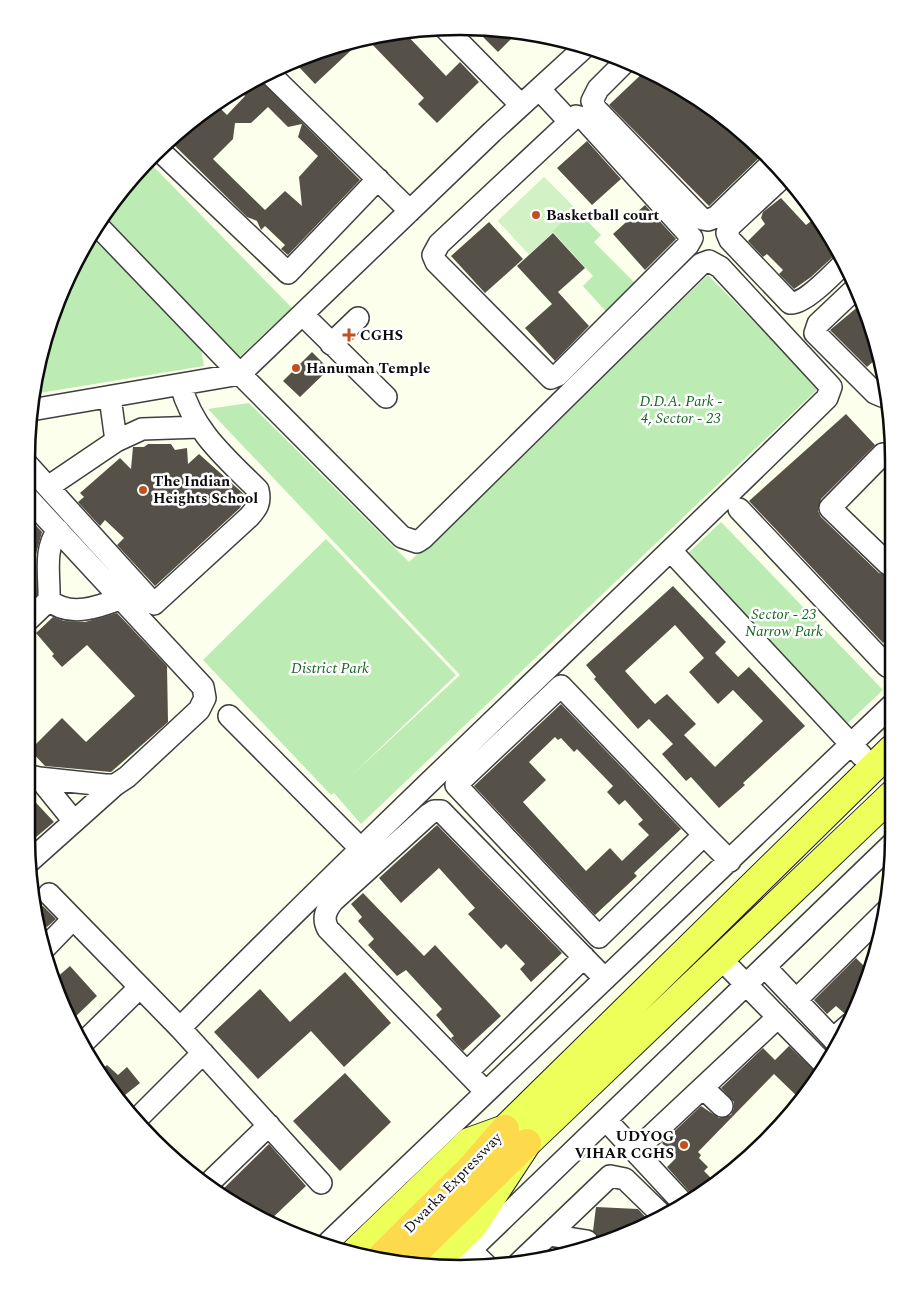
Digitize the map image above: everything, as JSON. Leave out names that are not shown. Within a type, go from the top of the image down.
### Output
[{"type":"highway","name":"Dwarka Expressway","points":[[385,1253],[473,1166],[516,1136]]},
{"type":"highway","name":"Dwarka Expressway","points":[[410,1257],[516,1136]]},
{"type":"main road","points":[[439,1259],[472,1227],[516,1136],[883,758]]},
{"type":"main road","points":[[359,1248],[469,1142],[516,1136],[720,958],[885,802]]},
{"type":"street","points":[[452,35],[522,105]]},
{"type":"street","points":[[39,409],[240,374],[580,52]]},
{"type":"street","points":[[621,66],[594,95],[592,101],[596,109],[702,219],[708,220],[716,217],[768,167]]},
{"type":"street","points":[[274,78],[410,211]]},
{"type":"street","points":[[540,90],[569,121]]},
{"type":"street","points":[[576,116],[584,118],[692,238],[688,245],[558,375],[551,378],[436,262],[432,255],[439,244],[569,121],[576,116]]},
{"type":"street","points":[[164,155],[288,273],[378,179]]},
{"type":"street","points":[[780,180],[730,226],[727,233],[730,240],[790,303],[798,302],[839,268]]},
{"type":"street","points":[[103,231],[240,374],[402,537],[417,542],[701,264],[709,261],[715,263],[828,381],[830,392],[671,551],[361,849],[180,1028]]},
{"type":"street","points":[[851,293],[818,324],[815,333],[875,393],[880,395]]},
{"type":"street","points":[[303,315],[386,397]]},
{"type":"street","points":[[331,344],[358,318]]},
{"type":"street","points":[[35,473],[154,604],[249,517],[258,507],[260,499],[258,490],[212,444],[200,427],[186,406],[180,385]]},
{"type":"street","points":[[110,397],[116,440]]},
{"type":"street","points":[[48,487],[116,440],[142,429],[200,427]]},
{"type":"street","points":[[883,454],[830,508],[885,559]]},
{"type":"street","points":[[35,506],[203,687],[205,698],[199,710],[127,777],[114,785],[73,820],[36,856]]},
{"type":"street","points":[[739,509],[885,663]]},
{"type":"street","points":[[58,530],[52,538],[47,574],[48,600],[56,607],[95,609],[122,598]]},
{"type":"street","points":[[671,551],[852,745],[883,758]]},
{"type":"street","points":[[35,613],[48,600]]},
{"type":"street","points":[[704,835],[599,937],[456,785],[561,686],[730,861]]},
{"type":"street","points":[[331,1240],[885,712]]},
{"type":"street","points":[[229,716],[361,849]]},
{"type":"street","points":[[35,777],[114,785]]},
{"type":"street","points":[[35,779],[73,820]]},
{"type":"street","points":[[486,1092],[328,929],[325,914],[334,901],[428,815],[434,811],[441,811],[605,979]]},
{"type":"street","points":[[460,1260],[884,852]]},
{"type":"street","points":[[49,894],[180,1028],[321,1183]]},
{"type":"street","points":[[49,943],[73,919]]},
{"type":"street","points":[[796,1000],[876,920]]},
{"type":"street","points":[[467,1072],[584,957]]},
{"type":"street","points":[[720,958],[820,1060]]},
{"type":"street","points":[[765,967],[833,1039]]},
{"type":"street","points":[[87,1039],[140,987]]},
{"type":"street","points":[[635,1151],[778,1016]]},
{"type":"street","points":[[140,1116],[203,1053]]},
{"type":"street","points":[[703,1088],[722,1106]]},
{"type":"street","points":[[606,1120],[679,1199]]},
{"type":"street","points":[[212,1180],[269,1125]]},
{"type":"street","points":[[529,1254],[610,1176],[625,1179],[658,1210]]},
{"type":"street","points":[[549,1235],[586,1241]]},
{"type":"street","points":[[470,1250],[480,1259]]},
{"type":"green space","points":[[153,166],[292,308],[237,359],[107,223],[123,201]]},
{"type":"green space","points":[[544,177],[601,235],[594,242],[641,289],[611,317],[583,286],[593,276],[553,232],[529,254],[498,221]]},
{"type":"green space","name":"Basketball court","points":[[544,177],[575,210],[529,254],[498,221]]},
{"type":"green space","points":[[96,240],[200,343],[204,366],[41,393],[49,350],[67,297]]},
{"type":"green space","name":"D.D.A. Park - 4, Sector - 23","points":[[708,275],[819,388],[361,824],[334,793],[331,795],[203,660],[326,539],[456,675],[351,776],[460,675],[208,409],[249,403],[409,562]]},
{"type":"green space","name":"Sector - 23 Narrow Park","points":[[721,522],[883,690],[848,723],[686,555]]},
{"type":"building","points":[[482,36],[511,39],[498,52]]},
{"type":"building","points":[[410,38],[446,76],[460,62],[479,82],[437,123],[418,104],[424,98],[372,44]]},
{"type":"building","points":[[353,48],[315,84],[299,67],[323,58]]},
{"type":"building","points":[[640,75],[696,107],[719,123],[759,158],[709,206],[609,105]]},
{"type":"building","points":[[264,84],[360,180],[288,255],[281,249],[285,245],[265,226],[261,230],[257,221],[247,217],[174,145],[221,109],[227,115],[245,96],[244,95]],"holes":[[[268,107],[288,127],[302,124],[298,137],[318,156],[299,177],[302,206],[285,191],[265,210],[213,159],[233,139],[235,123],[251,123]]]},
{"type":"building","points":[[587,141],[621,179],[592,205],[557,168]]},
{"type":"building","points":[[781,198],[806,225],[811,221],[833,257],[811,277],[794,289],[779,274],[783,270],[767,254],[763,257],[748,241],[765,224],[761,218],[763,212]]},
{"type":"building","points":[[645,205],[676,239],[645,270],[613,234]]},
{"type":"building","points":[[489,222],[523,259],[485,293],[451,256]]},
{"type":"building","points":[[553,233],[585,268],[558,292],[589,326],[555,361],[525,328],[552,304],[517,266]]},
{"type":"building","points":[[857,308],[873,361],[867,367],[830,330]]},
{"type":"building","points":[[312,352],[329,369],[300,397],[283,381]]},
{"type":"building","points":[[846,414],[875,445],[821,499],[818,511],[821,517],[879,573],[885,574],[885,641],[883,643],[749,501]]},
{"type":"building","points":[[148,444],[171,444],[175,450],[187,448],[188,464],[199,454],[246,496],[240,508],[155,586],[117,545],[124,538],[105,520],[100,526],[78,502],[84,497],[80,493],[120,458],[131,469],[133,447],[144,447]]},
{"type":"building","points":[[35,525],[42,532],[36,554],[37,595],[35,597]]},
{"type":"building","points":[[673,586],[726,642],[715,653],[738,677],[749,667],[805,726],[743,783],[745,785],[719,808],[691,777],[686,781],[662,754],[673,744],[649,719],[638,729],[594,679],[596,677],[586,665]],"holes":[[[675,625],[704,658],[689,672],[718,704],[733,690],[763,721],[715,767],[684,735],[696,724],[667,694],[655,704],[625,671]]]},
{"type":"building","points":[[117,613],[167,666],[168,722],[111,772],[45,766],[35,755],[35,745],[62,718],[86,742],[135,696],[87,645],[62,667],[52,656],[54,654],[36,633],[53,617],[64,621],[85,622]]},
{"type":"building","points":[[561,704],[681,829],[634,873],[637,876],[595,915],[474,786]],"holes":[[[555,737],[558,740],[561,738],[574,752],[577,749],[613,786],[607,792],[619,805],[625,800],[643,820],[638,824],[649,835],[622,861],[610,848],[586,871],[523,802],[546,780],[529,762]]]},
{"type":"building","points":[[35,802],[54,822],[35,838]]},
{"type":"building","points":[[437,825],[562,953],[531,982],[520,969],[525,964],[506,944],[501,949],[468,914],[475,908],[439,868],[401,903],[379,878]]},
{"type":"building","points":[[363,893],[424,956],[435,945],[501,1016],[463,1051],[451,1038],[454,1036],[436,1015],[442,1009],[406,970],[397,976],[368,945],[374,939],[358,921],[362,917],[351,904]]},
{"type":"building","points":[[43,906],[56,919],[47,927],[44,924],[41,907]]},
{"type":"building","points":[[856,958],[864,966],[846,1013],[836,1006],[827,1014],[814,1000]]},
{"type":"building","points":[[70,966],[97,996],[76,1016],[67,998],[59,975]]},
{"type":"building","points":[[345,972],[391,1023],[344,1067],[311,1031],[258,1079],[214,1032],[260,989],[290,1022]]},
{"type":"building","points":[[789,1046],[814,1070],[796,1095],[774,1074],[698,1152],[701,1155],[699,1158],[708,1167],[704,1171],[711,1178],[689,1192],[667,1167],[676,1158],[662,1143],[701,1106],[719,1118],[731,1115],[734,1102],[721,1088],[763,1048],[775,1060]]},
{"type":"building","points":[[107,1065],[118,1075],[127,1067],[140,1083],[124,1096],[105,1067]]},
{"type":"building","points":[[345,1073],[391,1122],[340,1171],[293,1121]]},
{"type":"building","points":[[269,1144],[306,1186],[274,1217],[224,1188]]},
{"type":"building","points":[[596,1207],[638,1209],[646,1217],[597,1237],[593,1231]]},
{"type":"place","name":"Basketball court","points":[[536,215]]},
{"type":"place","name":"CGHS","points":[[349,335]]},
{"type":"place","name":"Hanuman Temple","points":[[296,368]]},
{"type":"place","name":"The Indian Heights School","points":[[143,490]]},
{"type":"place","name":"UDYOG VIHAR CGHS","points":[[684,1145]]},
{"type":"park label","name":"District Park","points":[[330,668]]}]
